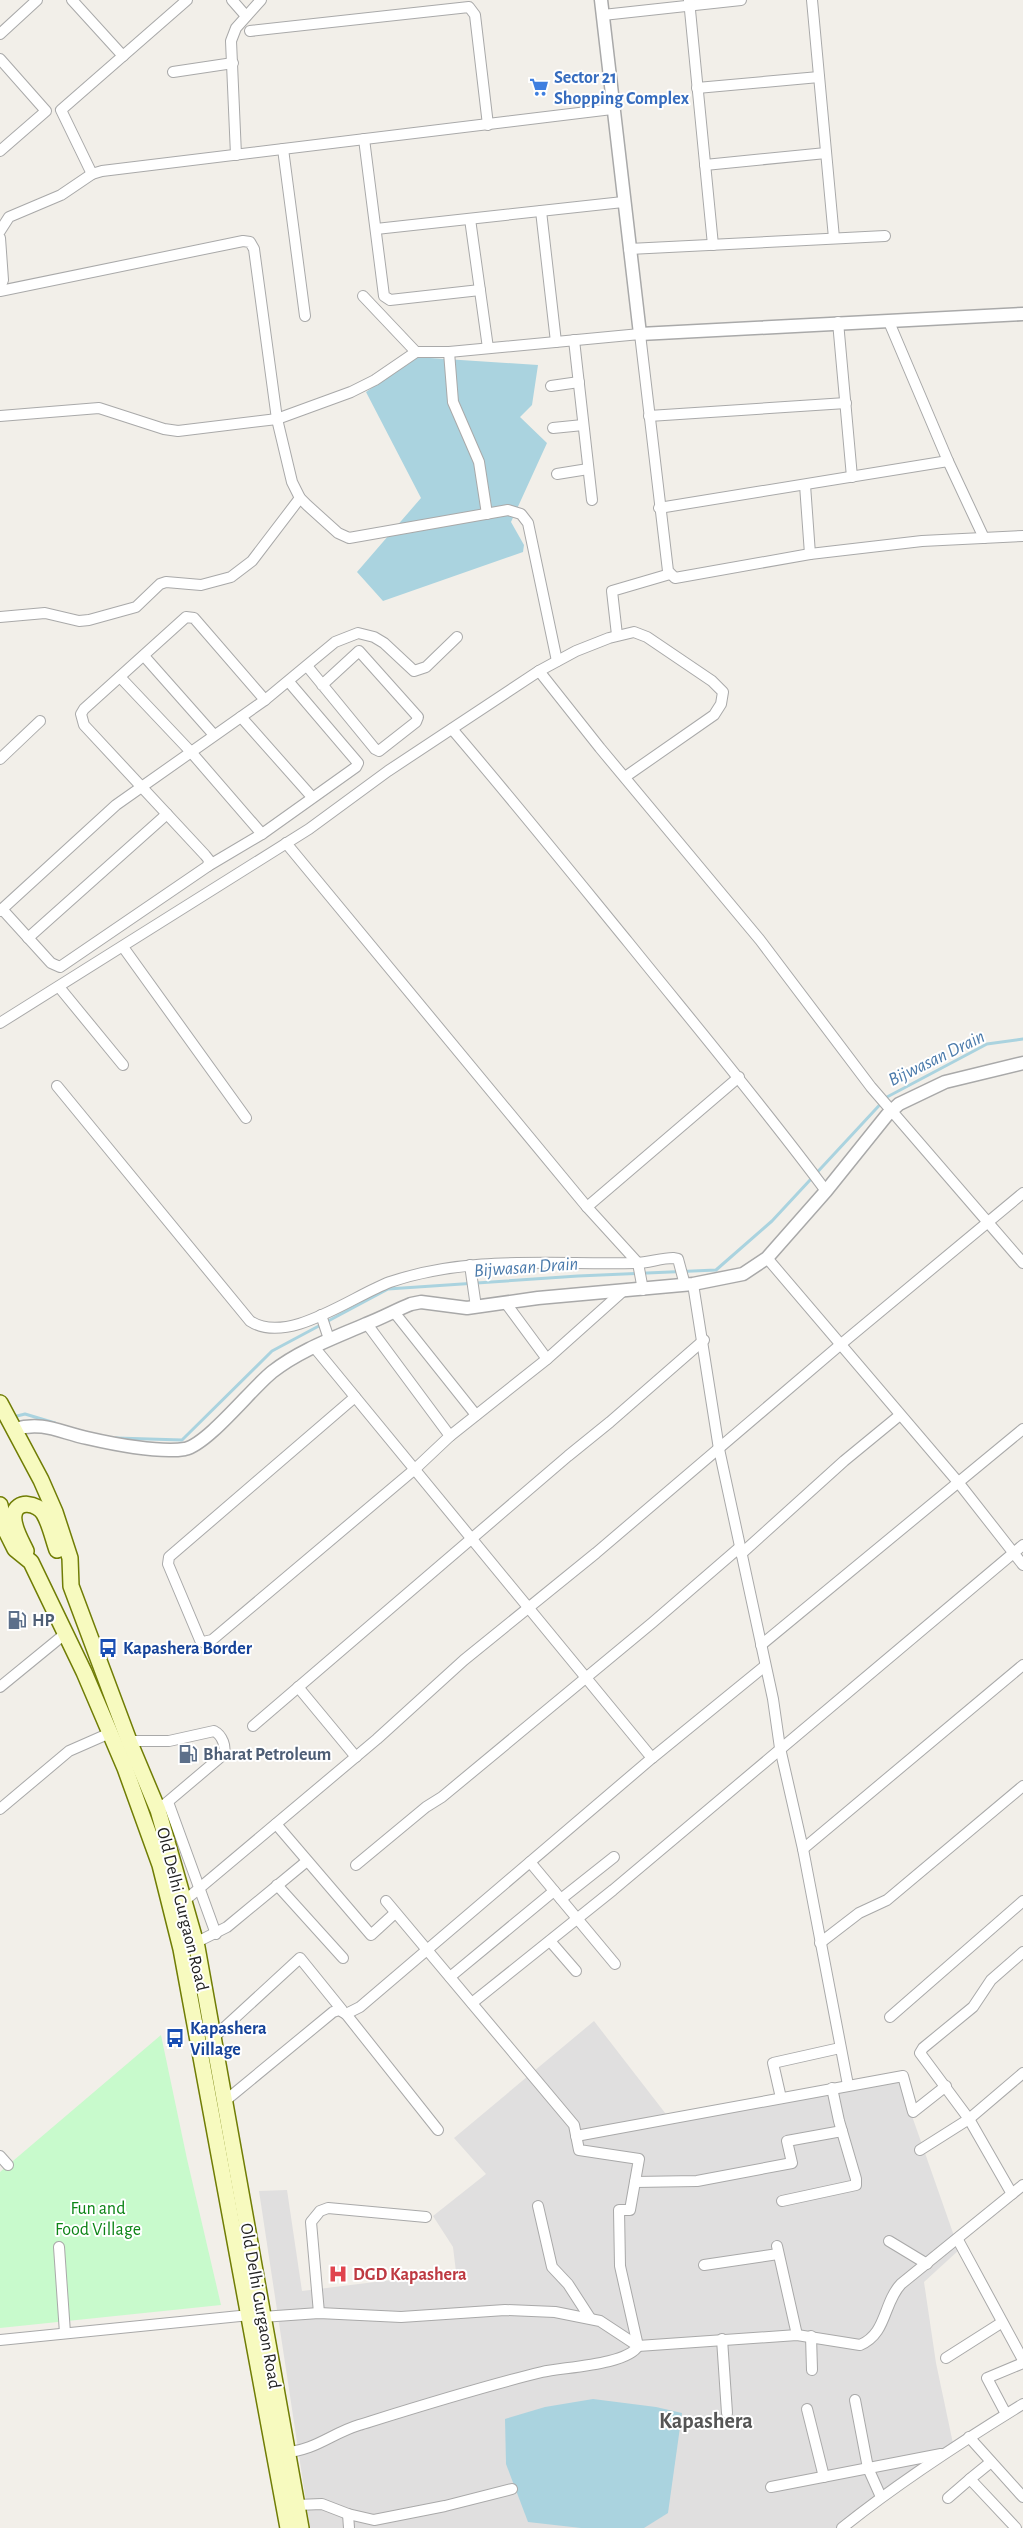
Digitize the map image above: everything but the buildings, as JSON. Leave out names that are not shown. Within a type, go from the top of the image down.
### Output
[{"type":"main road","name":"Old Delhi Gurgaon Road","points":[[8,1418],[55,1512],[70,1558],[71,1586],[128,1742],[163,1806],[183,1902],[189,1946],[282,2453],[297,2506],[301,2528]]},
{"type":"main road","points":[[31,1562],[16,1527],[14,1515],[17,1508],[27,1504],[37,1505],[44,1513],[71,1586]]},
{"type":"main road","name":"Old Delhi Gurgaon Road","points":[[0,1505],[5,1529],[15,1549],[31,1562],[66,1633],[110,1733],[189,1946],[213,2038],[225,2101],[256,2316]]},
{"type":"main road","name":"Old Delhi Gurgaon Road","points":[[282,2453],[288,2528]]},
{"type":"street","points":[[0,34],[37,0]]},
{"type":"street","points":[[72,0],[123,56]]},
{"type":"street","points":[[92,174],[61,110],[187,0]]},
{"type":"street","points":[[232,0],[246,16]]},
{"type":"street","points":[[236,155],[231,41],[236,28],[261,0]]},
{"type":"street","points":[[601,0],[659,508],[670,574]]},
{"type":"street","points":[[602,15],[689,3],[741,0]]},
{"type":"street","points":[[812,0],[834,238]]},
{"type":"street","points":[[689,3],[713,245]]},
{"type":"street","points":[[250,31],[468,7],[475,15],[488,124]]},
{"type":"street","points":[[0,59],[46,111],[0,151]]},
{"type":"street","points":[[173,72],[233,63]]},
{"type":"street","points":[[697,88],[819,77]]},
{"type":"street","points":[[0,231],[9,217],[61,195],[92,174],[102,171],[612,109]]},
{"type":"street","points":[[364,140],[383,294],[387,299]]},
{"type":"street","points":[[282,149],[305,316]]},
{"type":"street","points":[[705,165],[826,153]]},
{"type":"street","points":[[376,229],[623,202]]},
{"type":"street","points":[[541,211],[556,342]]},
{"type":"street","points":[[470,219],[488,348]]},
{"type":"street","points":[[629,249],[884,236]]},
{"type":"street","points":[[0,238],[3,280],[0,290],[243,241],[250,242],[254,249],[277,419],[292,482],[300,498],[333,529],[349,538],[514,510],[525,518],[528,523],[557,661]]},
{"type":"street","points":[[387,299],[480,290]]},
{"type":"street","points":[[363,296],[416,352]]},
{"type":"street","points":[[379,312],[387,299]]},
{"type":"street","points":[[0,416],[99,408],[164,429],[178,431],[277,419],[351,392],[375,380],[416,352],[449,352],[640,334],[838,322],[890,322],[1023,314]]},
{"type":"street","points":[[838,322],[852,478]]},
{"type":"street","points":[[890,322],[948,461],[984,538]]},
{"type":"street","points":[[574,340],[592,500]]},
{"type":"street","points":[[449,352],[453,402],[479,462],[487,514]]},
{"type":"street","points":[[551,386],[579,382]]},
{"type":"street","points":[[649,416],[846,403]]},
{"type":"street","points":[[553,428],[584,425]]},
{"type":"street","points":[[659,508],[948,461]]},
{"type":"street","points":[[557,474],[588,469]]},
{"type":"street","points":[[805,485],[810,554]]},
{"type":"street","points":[[0,617],[45,613],[79,621],[89,620],[136,607],[160,584],[166,582],[201,585],[232,577],[252,561],[300,498]]},
{"type":"street","points":[[617,635],[612,591],[670,574],[678,578],[810,554],[922,540],[1023,536]]},
{"type":"street","points":[[208,866],[209,860],[205,855],[82,720],[84,709],[186,618],[191,616],[265,700]]},
{"type":"street","points":[[0,1023],[286,843],[539,671],[576,651],[627,632],[641,634],[712,681],[723,692],[721,704],[714,715],[625,777]]},
{"type":"street","points":[[289,682],[358,763],[356,767],[262,834],[208,866],[60,967],[51,964],[1,909],[116,805],[265,700],[335,642],[358,633],[374,637],[384,643],[408,668],[420,670],[457,637]]},
{"type":"street","points":[[307,666],[322,685],[379,751],[416,722],[418,717],[359,651],[322,685]]},
{"type":"street","points":[[144,656],[214,735]]},
{"type":"street","points":[[539,671],[760,940],[871,1087],[1023,1263]]},
{"type":"street","points":[[120,676],[191,752],[262,834]]},
{"type":"street","points":[[240,717],[312,797]]},
{"type":"street","points":[[0,759],[40,721]]},
{"type":"street","points":[[452,729],[514,801],[739,1078],[826,1191]]},
{"type":"street","points":[[28,938],[166,814]]},
{"type":"street","points":[[286,843],[639,1266],[643,1286]]},
{"type":"street","points":[[123,947],[246,1118]]},
{"type":"street","points":[[59,987],[123,1065]]},
{"type":"street","points":[[8,1418],[87,1438],[132,1446],[177,1450],[187,1448],[205,1437],[273,1371],[314,1347],[328,1336],[367,1324],[411,1304],[421,1302],[459,1307],[475,1303],[622,1292],[643,1286],[687,1283],[743,1274],[767,1258],[826,1191],[889,1106],[899,1104],[945,1082],[1023,1063]]},
{"type":"street","points":[[587,1206],[739,1078]]},
{"type":"street","points":[[57,1086],[250,1321],[265,1329],[322,1318],[393,1281],[428,1272],[530,1262],[639,1266],[673,1258],[678,1259],[704,1340],[719,1449],[766,1666],[780,1748],[803,1849],[848,2086]]},
{"type":"street","points":[[183,1902],[356,1757],[464,1660],[719,1449],[840,1345],[1023,1193]]},
{"type":"street","points":[[767,1258],[958,1482],[1023,1565]]},
{"type":"street","points":[[471,1268],[475,1303]]},
{"type":"street","points":[[355,1398],[169,1558],[168,1564],[200,1640],[207,1642],[212,1640],[415,1469],[450,1436],[547,1359],[622,1292]]},
{"type":"street","points":[[505,1302],[547,1359]]},
{"type":"street","points":[[394,1312],[476,1415]]},
{"type":"street","points":[[322,1318],[328,1336]]},
{"type":"street","points":[[367,1324],[450,1436]]},
{"type":"street","points":[[253,1726],[704,1340]]},
{"type":"street","points":[[314,1347],[652,1758]]},
{"type":"street","points":[[356,1865],[426,1807],[442,1797],[741,1550],[900,1415]]},
{"type":"street","points":[[761,1646],[1023,1429]]},
{"type":"street","points":[[472,2003],[577,1919],[1023,1545]]},
{"type":"street","points":[[0,1687],[66,1633]]},
{"type":"street","points":[[803,1849],[1023,1665]]},
{"type":"street","points":[[225,2101],[333,2012],[344,2012],[360,2007],[652,1758],[766,1666]]},
{"type":"street","points":[[298,1687],[356,1757]]},
{"type":"street","points":[[128,1742],[169,1741],[214,1731],[219,1735],[225,1748],[223,1755],[163,1806],[200,1888],[216,1934]]},
{"type":"street","points":[[0,1809],[68,1752],[110,1733]]},
{"type":"street","points":[[820,1943],[859,1913],[887,1900],[1023,1786]]},
{"type":"street","points":[[276,1824],[370,1935],[396,1913]]},
{"type":"street","points":[[450,1977],[557,1895],[614,1857]]},
{"type":"street","points":[[189,1946],[216,1934],[307,1862]]},
{"type":"street","points":[[530,1862],[616,1964]]},
{"type":"street","points":[[277,1885],[343,1958]]},
{"type":"street","points":[[282,2453],[319,2444],[360,2424],[515,2379],[628,2356],[638,2346],[620,2266],[618,2210],[630,2210],[639,2159],[581,2151],[578,2147],[574,2125],[386,1901]]},
{"type":"street","points":[[890,2017],[1023,1901]]},
{"type":"street","points":[[550,1941],[576,1971]]},
{"type":"street","points":[[1012,2194],[969,2119],[946,2086],[928,2065],[920,2051],[973,2007],[992,1980],[1023,1952]]},
{"type":"street","points":[[213,2038],[300,1958],[438,2130]]},
{"type":"street","points":[[781,2098],[773,2063],[840,2048]]},
{"type":"street","points":[[920,2150],[969,2119],[1023,2073]]},
{"type":"street","points":[[576,2136],[903,2076],[914,2112],[946,2086]]},
{"type":"street","points":[[782,2201],[856,2186],[856,2179],[832,2088]]},
{"type":"street","points":[[635,2182],[697,2181],[792,2162],[787,2141],[842,2131]]},
{"type":"street","points":[[0,2156],[8,2165]]},
{"type":"street","points":[[0,2340],[256,2316],[319,2313],[401,2317],[505,2310],[564,2312],[590,2318],[612,2328],[638,2346],[797,2335],[853,2345],[868,2342],[879,2331],[896,2290],[1023,2185]]},
{"type":"street","points":[[538,2206],[552,2267],[568,2284],[590,2318]]},
{"type":"street","points":[[319,2313],[312,2222],[315,2215],[328,2208],[426,2217]]},
{"type":"street","points":[[958,2240],[1023,2362],[987,2378],[1006,2414]]},
{"type":"street","points":[[889,2241],[927,2264]]},
{"type":"street","points":[[60,2247],[64,2333]]},
{"type":"street","points":[[704,2265],[777,2250],[797,2335]]},
{"type":"street","points":[[946,2358],[1001,2323]]},
{"type":"street","points":[[811,2336],[812,2370]]},
{"type":"street","points":[[722,2339],[728,2412]]},
{"type":"street","points":[[855,2400],[868,2468],[881,2497]]},
{"type":"street","points":[[842,2528],[881,2497],[969,2437],[1023,2404]]},
{"type":"street","points":[[807,2409],[824,2477]]},
{"type":"street","points":[[969,2437],[1023,2497]]},
{"type":"street","points":[[771,2487],[947,2453]]},
{"type":"street","points":[[948,2498],[991,2462]]},
{"type":"street","points":[[970,2479],[1016,2528]]},
{"type":"street","points":[[297,2506],[322,2504],[348,2514],[374,2520],[512,2490]]},
{"type":"street","points":[[348,2514],[349,2528]]},
{"type":"shaded area","points":[[594,2021],[669,2118],[899,2079],[959,2250],[924,2282],[936,2363],[955,2453],[883,2499],[843,2528],[310,2528],[259,2191],[287,2190],[302,2291],[456,2272],[453,2247],[433,2216],[486,2174],[454,2138]]},
{"type":"green space","name":"Fun and Food Village","points":[[161,2035],[187,2159],[221,2305],[0,2328],[0,2172]]},
{"type":"water","points":[[415,357],[538,365],[532,405],[520,417],[547,443],[511,522],[524,545],[523,552],[383,601],[357,572],[421,498],[366,392]]},
{"type":"water","points":[[593,2399],[656,2407],[682,2413],[668,2513],[644,2528],[581,2528],[528,2522],[506,2464],[505,2419],[545,2407]]},
{"type":"waterway","name":"Bijwasan Drain","points":[[116,1438],[182,1440],[272,1351],[388,1289],[578,1276],[716,1270],[772,1221],[887,1097],[987,1044],[1023,1039]]},
{"type":"waterway","name":"Bijwasan Drain","points":[[13,1417],[25,1414],[55,1423]]},
{"type":"place","name":"Sector 21 Shopping Complex","points":[[539,87]]},
{"type":"place","name":"HP","points":[[17,1620]]},
{"type":"place","name":"Kapashera Border","points":[[108,1648]]},
{"type":"place","name":"Bharat Petroleum","points":[[188,1754]]},
{"type":"place","name":"Kapashera Village","points":[[175,2038]]},
{"type":"place","name":"DGD Kapashera","points":[[338,2274]]},
{"type":"district","name":"Kapashera","points":[[706,2420]]}]
